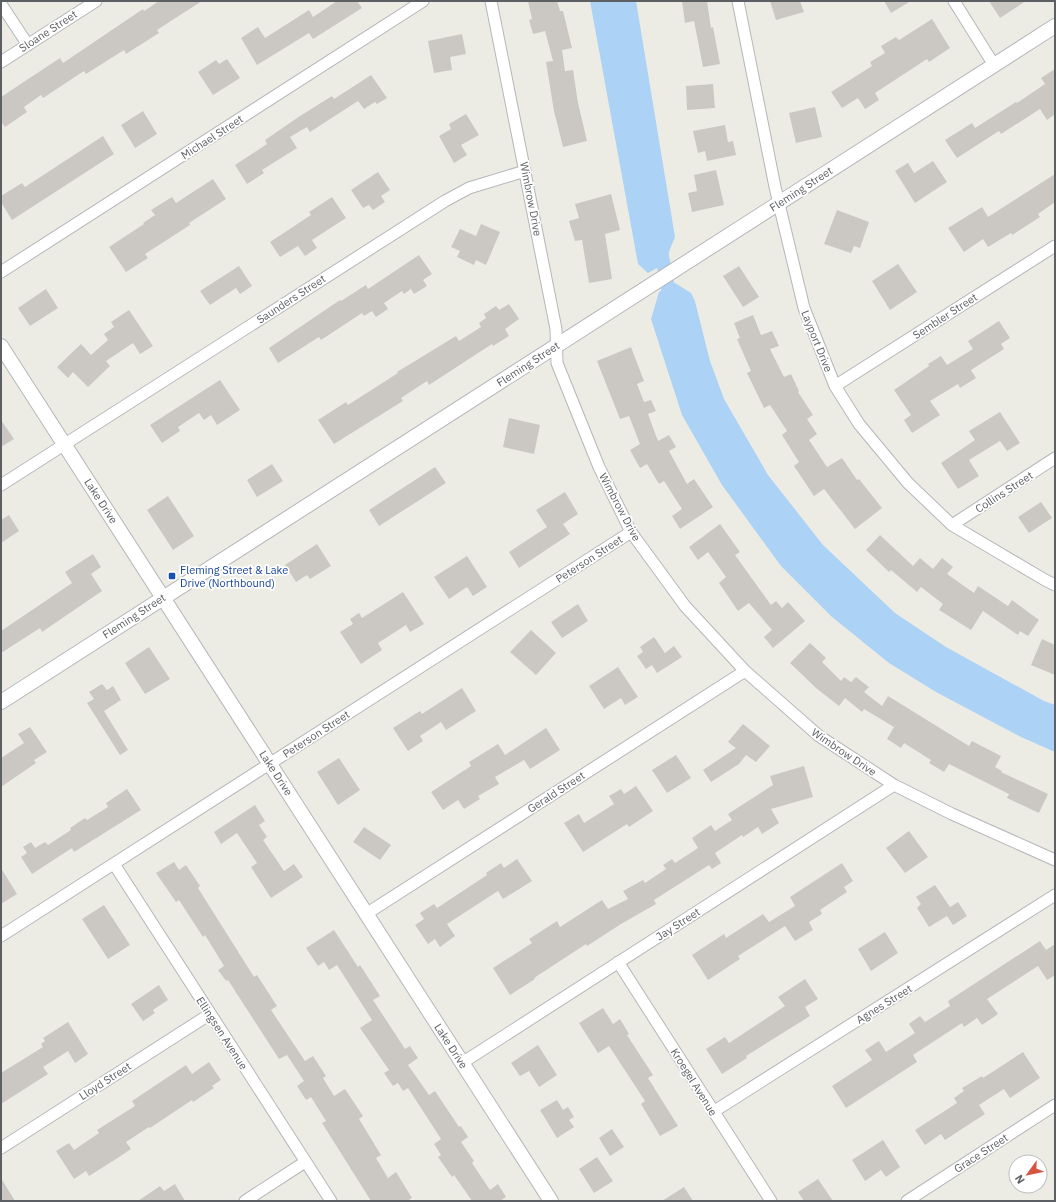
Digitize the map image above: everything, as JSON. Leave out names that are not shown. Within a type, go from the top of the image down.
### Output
[{"type":"street","name":"Sloane Street","points":[[1,62],[96,1]]},
{"type":"street","name":"Michael Street","points":[[1,272],[423,1]]},
{"type":"street","name":"Wimbrow Drive","points":[[491,1],[556,329],[557,363],[599,467],[631,532],[685,606],[745,671],[818,736],[894,785],[952,814],[1055,860]]},
{"type":"street","name":"Layport Drive","points":[[738,1],[778,204],[804,308],[835,386],[859,424],[908,483],[952,525],[1055,585]]},
{"type":"street","points":[[954,1],[994,65]]},
{"type":"street","points":[[1,4],[28,45]]},
{"type":"street","name":"Fleming Street","points":[[1,702],[1055,26]]},
{"type":"street","name":"Saunders Street","points":[[1,485],[445,201],[469,188],[525,171]]},
{"type":"street","name":"Sembler Street","points":[[835,386],[1055,246]]},
{"type":"street","name":"Lake Drive","points":[[1,346],[551,1201]]},
{"type":"street","name":"Collins Street","points":[[952,525],[1055,458]]},
{"type":"street","name":"Peterson Street","points":[[1,936],[631,532]]},
{"type":"street","name":"Gerald Street","points":[[366,914],[745,671]]},
{"type":"street","name":"Jay Street","points":[[462,1063],[894,785]]},
{"type":"street","name":"Ellingsen Avenue","points":[[114,864],[330,1201]]},
{"type":"street","name":"Agnes Street","points":[[713,1112],[1055,895]]},
{"type":"street","name":"Kroegel Avenue","points":[[618,962],[770,1201]]},
{"type":"street","name":"Lloyd Street","points":[[1,1148],[210,1014]]},
{"type":"street","name":"Grace Street","points":[[907,1201],[1055,1105]]},
{"type":"street","points":[[245,1201],[305,1162]]},
{"type":"water","points":[[590,1],[636,1],[675,237],[664,264],[648,273],[638,264]]},
{"type":"water","points":[[675,283],[691,293],[695,301],[710,361],[724,399],[768,475],[823,545],[895,613],[946,647],[1044,701],[1055,705],[1055,752],[1021,737],[936,692],[889,663],[832,617],[781,566],[722,485],[682,415],[651,319],[659,292]]},
{"type":"building","points":[[159,1],[202,1],[157,30],[159,33],[126,54],[124,50],[86,74],[84,71],[43,98],[41,95],[24,107],[27,112],[5,127],[1,121],[1,97],[60,58],[63,63],[143,9],[144,11]]},
{"type":"building","points":[[337,1],[357,1],[362,8],[313,39],[309,33],[257,65],[241,38],[258,27],[265,38],[309,10],[313,17]]},
{"type":"building","points":[[528,1],[557,1],[560,11],[563,11],[572,48],[562,50],[565,71],[573,70],[578,103],[587,141],[563,147],[554,111],[546,62],[553,61],[545,31],[533,34],[529,20],[532,19]]},
{"type":"building","points":[[682,1],[707,1],[711,28],[713,27],[720,64],[703,67],[694,21],[685,23]]},
{"type":"building","points":[[770,1],[800,1],[804,12],[776,20]]},
{"type":"building","points":[[884,1],[911,1],[891,13]]},
{"type":"building","points":[[989,1],[1026,1],[1000,18]]},
{"type":"building","points":[[932,19],[950,48],[929,62],[927,59],[875,93],[879,100],[865,109],[858,98],[842,108],[831,92],[872,66],[870,62],[885,53],[881,46],[896,37],[899,40]]},
{"type":"building","points":[[462,34],[466,54],[450,57],[452,70],[434,73],[428,41]]},
{"type":"building","points":[[227,59],[240,78],[213,95],[198,72],[216,60],[219,64]]},
{"type":"building","points":[[1055,69],[1055,114],[1047,120],[1040,109],[1001,134],[999,131],[957,158],[945,140],[972,123],[975,128],[1016,102],[1017,103],[1045,84],[1041,78]]},
{"type":"building","points":[[371,75],[387,98],[377,104],[375,102],[364,109],[358,101],[310,132],[307,127],[290,137],[297,148],[262,170],[264,173],[247,184],[235,165],[267,144],[265,140],[300,116],[332,96],[334,99]]},
{"type":"building","points":[[713,84],[715,108],[687,110],[686,86]]},
{"type":"building","points":[[815,107],[822,137],[796,143],[789,113]]},
{"type":"building","points":[[143,111],[157,134],[135,148],[121,125]]},
{"type":"building","points":[[466,114],[479,135],[461,145],[467,155],[454,163],[439,136],[451,129],[449,124]]},
{"type":"building","points":[[725,125],[728,142],[733,141],[736,155],[707,161],[705,151],[698,153],[693,131]]},
{"type":"building","points":[[103,136],[114,154],[12,220],[1,202],[1,196],[22,183],[25,187]]},
{"type":"building","points":[[933,161],[947,182],[915,203],[895,171],[908,163],[914,173]]},
{"type":"building","points":[[716,170],[724,205],[692,212],[688,193],[697,191],[694,175]]},
{"type":"building","points":[[378,172],[390,190],[381,196],[385,202],[373,210],[369,205],[363,208],[351,190]]},
{"type":"building","points":[[1055,174],[1055,202],[1038,214],[1040,217],[1012,235],[1011,233],[988,247],[983,239],[964,252],[948,228],[982,207],[988,217]]},
{"type":"building","points":[[213,179],[226,199],[189,223],[190,225],[145,254],[148,258],[126,272],[109,247],[155,215],[151,210],[172,197],[176,203]]},
{"type":"building","points":[[611,194],[620,230],[605,234],[612,279],[589,283],[582,240],[575,241],[569,221],[579,218],[575,204]]},
{"type":"building","points":[[332,197],[346,218],[312,240],[317,248],[305,256],[298,246],[280,257],[270,242],[311,215],[309,212]]},
{"type":"building","points":[[837,210],[869,222],[860,248],[854,246],[851,253],[824,244]]},
{"type":"building","points":[[481,224],[500,232],[486,265],[476,260],[474,265],[457,257],[460,251],[451,247],[460,229],[476,236]]},
{"type":"building","points":[[419,255],[432,274],[423,280],[427,286],[414,294],[411,289],[404,294],[402,291],[384,303],[388,309],[376,317],[372,311],[364,316],[362,313],[321,340],[319,337],[278,363],[269,348],[340,300],[341,301],[366,285],[368,289]]},
{"type":"building","points":[[898,264],[917,292],[890,310],[872,281]]},
{"type":"building","points":[[239,266],[252,286],[240,294],[236,288],[210,305],[200,291]]},
{"type":"building","points":[[739,266],[759,297],[743,307],[723,276]]},
{"type":"building","points":[[46,289],[58,308],[30,326],[18,308]]},
{"type":"building","points":[[509,304],[519,319],[505,329],[509,336],[493,346],[492,344],[429,385],[427,381],[401,398],[403,401],[334,444],[318,420],[346,402],[348,405],[398,373],[397,372],[456,336],[459,341],[481,327],[479,323],[486,318],[484,314],[496,306],[499,310]]},
{"type":"building","points":[[129,310],[153,346],[140,354],[133,343],[106,361],[110,366],[88,387],[73,372],[68,378],[57,367],[81,344],[91,355],[108,340],[104,334],[114,327],[111,322]]},
{"type":"building","points":[[753,315],[761,335],[772,331],[779,346],[770,349],[784,377],[791,374],[799,391],[798,392],[813,415],[807,419],[817,434],[809,440],[827,467],[842,458],[857,480],[859,479],[882,508],[855,529],[824,489],[814,496],[794,466],[799,462],[782,435],[787,431],[770,405],[764,408],[747,373],[751,371],[737,339],[740,338],[734,323]]},
{"type":"building","points":[[999,321],[1010,338],[1001,344],[1004,349],[971,370],[976,378],[960,388],[958,384],[930,401],[940,415],[912,433],[904,420],[911,415],[894,390],[941,356],[947,365],[973,349],[968,341]]},
{"type":"building","points":[[631,347],[644,381],[637,384],[644,402],[651,400],[656,411],[648,414],[658,441],[669,435],[676,447],[669,451],[687,484],[694,479],[713,507],[680,529],[672,516],[682,509],[664,481],[659,484],[647,464],[640,468],[630,450],[640,444],[629,416],[620,419],[597,361]]},
{"type":"building","points":[[220,380],[240,410],[217,425],[211,415],[204,420],[199,413],[178,427],[180,431],[162,443],[150,425]]},
{"type":"building","points":[[1000,412],[1020,443],[1007,451],[1000,441],[969,460],[979,476],[958,489],[941,463],[975,440],[969,431]]},
{"type":"building","points":[[509,418],[540,425],[534,454],[503,447]]},
{"type":"building","points":[[1,420],[14,439],[1,447]]},
{"type":"building","points":[[272,464],[283,481],[257,497],[247,480]]},
{"type":"building","points":[[435,467],[446,483],[379,526],[369,510]]},
{"type":"building","points":[[565,492],[578,514],[563,524],[570,534],[519,568],[509,552],[547,527],[536,510]]},
{"type":"building","points":[[168,496],[194,536],[173,550],[147,510]]},
{"type":"building","points":[[1041,502],[1052,518],[1029,533],[1018,517]]},
{"type":"building","points":[[9,515],[19,531],[1,543],[1,520]]},
{"type":"building","points":[[720,524],[740,552],[735,555],[771,605],[776,601],[782,608],[788,602],[805,621],[773,648],[764,637],[772,630],[749,603],[738,611],[719,583],[726,577],[708,552],[698,560],[689,547]]},
{"type":"building","points":[[880,535],[913,566],[920,558],[933,569],[942,558],[953,567],[947,574],[974,593],[978,586],[1008,606],[1012,600],[1039,620],[1028,636],[1020,631],[1018,635],[983,611],[971,630],[939,610],[943,604],[921,587],[917,592],[891,570],[889,572],[866,550]]},
{"type":"building","points":[[317,544],[331,566],[310,579],[307,575],[296,582],[285,565]]},
{"type":"building","points":[[93,554],[101,567],[91,574],[102,591],[42,632],[40,628],[1,653],[1,631],[72,583],[65,572]]},
{"type":"building","points":[[467,556],[487,587],[473,596],[467,587],[449,599],[434,577]]},
{"type":"building","points":[[403,592],[424,624],[410,632],[406,625],[378,643],[382,650],[361,664],[340,632],[353,624],[350,619],[359,613],[362,618]]},
{"type":"building","points":[[578,604],[588,621],[562,638],[551,622]]},
{"type":"building","points":[[531,630],[556,653],[536,675],[510,652]]},
{"type":"building","points":[[654,637],[665,653],[674,646],[682,657],[657,673],[652,665],[646,669],[637,656],[643,652],[640,647]]},
{"type":"building","points":[[1042,639],[1055,645],[1055,675],[1031,665]]},
{"type":"building","points":[[810,643],[826,658],[822,662],[841,681],[844,677],[851,682],[856,677],[869,687],[864,692],[882,706],[888,696],[969,746],[972,741],[1001,756],[995,767],[1002,771],[1001,772],[1048,794],[1039,813],[1007,798],[1009,794],[949,764],[944,772],[929,763],[931,760],[904,743],[901,748],[887,739],[894,727],[864,709],[862,712],[845,698],[839,706],[816,688],[790,663]]},
{"type":"building","points":[[149,647],[170,679],[145,694],[125,663]]},
{"type":"building","points":[[618,667],[638,697],[625,705],[621,698],[604,709],[589,686]]},
{"type":"building","points":[[102,684],[107,690],[113,686],[121,700],[104,711],[128,750],[120,755],[87,703],[94,699],[89,692]]},
{"type":"building","points":[[462,688],[476,711],[446,730],[441,722],[420,736],[423,741],[408,751],[393,728],[420,711],[422,714]]},
{"type":"building","points":[[743,724],[770,746],[756,762],[746,755],[739,764],[711,782],[703,770],[736,748],[728,742]]},
{"type":"building","points":[[30,727],[47,752],[34,760],[36,763],[1,787],[1,758],[24,743],[18,734]]},
{"type":"building","points":[[546,728],[560,750],[530,769],[524,760],[495,777],[499,784],[478,796],[480,799],[464,809],[458,800],[443,810],[431,792],[471,766],[469,762],[498,744],[505,755]]},
{"type":"building","points":[[676,755],[691,778],[667,793],[652,770]]},
{"type":"building","points":[[339,758],[360,790],[338,805],[317,772]]},
{"type":"building","points":[[804,766],[813,797],[771,809],[779,823],[762,834],[758,827],[743,837],[742,835],[715,853],[721,863],[712,869],[709,865],[654,900],[656,904],[587,946],[586,944],[510,995],[493,968],[532,943],[529,939],[557,921],[560,927],[602,900],[608,909],[628,899],[623,891],[643,880],[645,883],[666,869],[663,865],[672,859],[675,863],[698,848],[692,838],[711,825],[715,831],[732,820],[728,814],[773,785],[770,776]]},
{"type":"building","points":[[636,786],[653,811],[629,827],[627,824],[583,852],[564,823],[579,814],[584,823],[614,804],[609,796],[621,789],[624,794]]},
{"type":"building","points":[[127,789],[141,810],[74,852],[72,848],[32,874],[21,857],[27,853],[23,847],[31,842],[35,848],[45,842],[48,845],[71,830],[70,828],[85,818],[87,820],[108,807],[106,803]]},
{"type":"building","points":[[255,805],[265,821],[259,825],[267,837],[263,840],[284,871],[294,864],[303,877],[271,898],[251,867],[257,863],[237,833],[221,844],[214,832]]},
{"type":"building","points":[[364,827],[391,845],[380,860],[353,842]]},
{"type":"building","points":[[909,831],[928,857],[905,873],[886,848]]},
{"type":"building","points":[[517,859],[532,881],[503,899],[498,891],[447,924],[455,936],[440,947],[435,939],[428,944],[415,925],[424,919],[420,913],[434,904],[437,908],[487,875],[486,873],[501,863],[504,868]]},
{"type":"building","points":[[174,862],[179,870],[186,865],[200,886],[198,888],[254,977],[257,975],[277,1006],[271,1010],[305,1061],[313,1056],[326,1076],[323,1078],[334,1096],[345,1089],[363,1116],[359,1119],[381,1155],[376,1158],[388,1178],[396,1172],[412,1198],[407,1201],[371,1201],[322,1123],[326,1121],[311,1097],[306,1100],[297,1086],[304,1081],[287,1055],[279,1059],[228,980],[226,981],[218,970],[224,966],[205,935],[203,937],[179,900],[176,902],[156,873]]},
{"type":"building","points":[[842,863],[853,881],[844,887],[847,892],[820,910],[822,914],[809,922],[813,930],[795,941],[785,926],[738,956],[740,959],[708,980],[692,955],[724,934],[726,938],[763,914],[769,922],[795,906],[790,897]]},
{"type":"building","points":[[1,868],[17,894],[1,904]]},
{"type":"building","points":[[935,885],[950,907],[958,902],[967,916],[953,925],[947,916],[929,927],[917,908],[921,904],[916,897]]},
{"type":"building","points":[[104,905],[130,945],[108,959],[82,919]]},
{"type":"building","points":[[334,930],[358,967],[360,965],[380,996],[373,1000],[405,1049],[410,1046],[418,1058],[408,1065],[429,1095],[435,1091],[459,1127],[461,1126],[468,1137],[461,1142],[474,1161],[472,1163],[490,1190],[498,1184],[506,1197],[500,1201],[472,1201],[454,1175],[452,1177],[438,1157],[441,1155],[434,1144],[441,1139],[408,1088],[403,1091],[398,1083],[393,1086],[384,1073],[389,1070],[360,1028],[372,1020],[337,965],[329,970],[324,962],[318,966],[306,948]]},
{"type":"building","points":[[885,932],[898,953],[871,971],[858,949]]},
{"type":"building","points":[[1040,941],[1046,950],[1055,944],[1055,975],[1047,980],[1038,966],[987,999],[998,1014],[982,1025],[977,1018],[964,1027],[962,1023],[913,1055],[917,1062],[846,1108],[832,1086],[872,1060],[865,1050],[879,1041],[886,1052],[915,1033],[909,1024],[920,1016],[925,1022],[950,1006],[948,1001]]},
{"type":"building","points":[[805,979],[818,999],[805,1007],[810,1016],[746,1056],[747,1058],[722,1074],[706,1049],[725,1037],[729,1043],[785,1006],[778,997]]},
{"type":"building","points":[[159,985],[168,1000],[153,1010],[155,1013],[143,1021],[131,1004]]},
{"type":"building","points":[[603,1008],[613,1024],[620,1019],[629,1034],[627,1035],[653,1075],[648,1078],[678,1126],[660,1136],[641,1104],[645,1101],[609,1046],[598,1053],[579,1023]]},
{"type":"building","points":[[68,1022],[88,1054],[75,1063],[68,1051],[43,1067],[48,1074],[1,1104],[1,1073],[43,1047],[41,1044],[45,1041],[43,1038]]},
{"type":"building","points":[[538,1045],[557,1075],[539,1087],[529,1071],[520,1076],[511,1063]]},
{"type":"building","points":[[1023,1052],[1040,1078],[1010,1098],[1004,1089],[979,1105],[985,1114],[945,1140],[941,1134],[925,1145],[915,1130],[957,1103],[954,1098],[964,1091],[962,1088],[982,1076],[983,1078]]},
{"type":"building","points":[[209,1062],[221,1080],[212,1086],[214,1088],[193,1102],[192,1100],[126,1142],[131,1149],[116,1159],[89,1176],[86,1171],[74,1179],[56,1151],[69,1143],[74,1150],[99,1133],[97,1130],[135,1106],[132,1101],[186,1065],[192,1074]]},
{"type":"building","points":[[557,1100],[563,1110],[568,1107],[574,1117],[569,1120],[574,1127],[557,1138],[540,1110]]},
{"type":"building","points":[[612,1129],[624,1147],[610,1156],[599,1138]]},
{"type":"building","points":[[883,1140],[900,1167],[886,1177],[881,1170],[865,1181],[852,1160]]},
{"type":"building","points":[[597,1157],[613,1181],[594,1193],[579,1169]]},
{"type":"building","points":[[1,1178],[15,1201],[1,1201]]},
{"type":"building","points":[[818,1179],[833,1201],[804,1201],[798,1192]]},
{"type":"building","points":[[175,1184],[185,1201],[138,1201],[160,1186],[164,1191]]},
{"type":"building","points":[[684,1187],[693,1201],[662,1201]]},
{"type":"waterway","points":[[660,245],[671,305]]},
{"type":"place","name":"Fleming Street & Lake Drive (Northbound)","points":[[172,576]]}]
